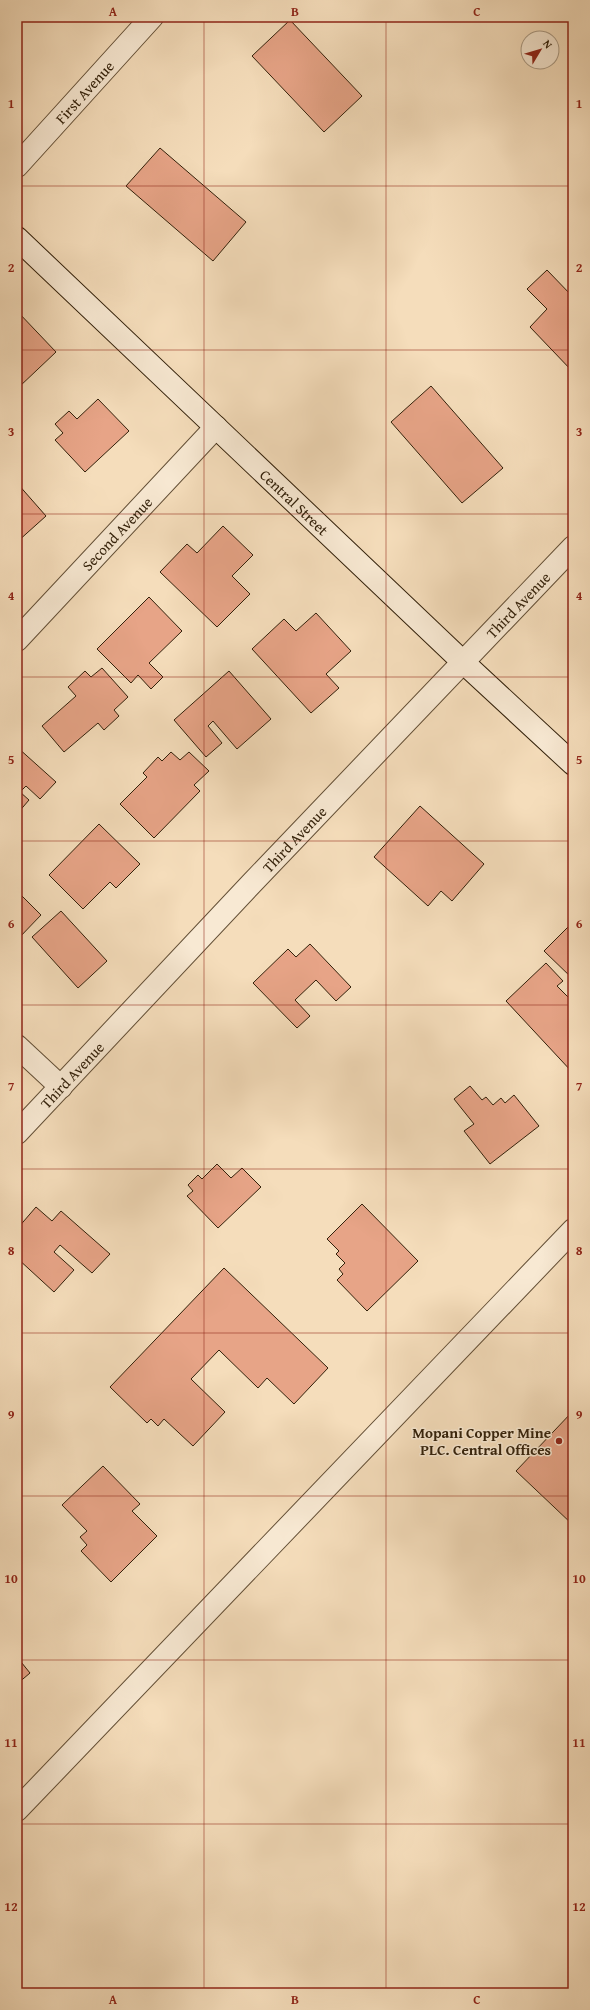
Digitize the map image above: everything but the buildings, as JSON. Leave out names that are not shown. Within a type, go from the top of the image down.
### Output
[{"type":"street","name":"First Avenue","points":[[17,166],[152,17]]},
{"type":"street","name":"Central Street","points":[[17,238],[464,663],[573,764]]},
{"type":"street","name":"Second Avenue","points":[[17,640],[216,427]]},
{"type":"street","name":"Third Avenue","points":[[17,1133],[251,884],[464,663],[573,547]]},
{"type":"street","points":[[17,1046],[61,1087]]},
{"type":"street","points":[[17,1810],[573,1230]]},
{"type":"place","name":"Mopani Copper Mine PLC. Central Offices","points":[[559,1441]]}]
